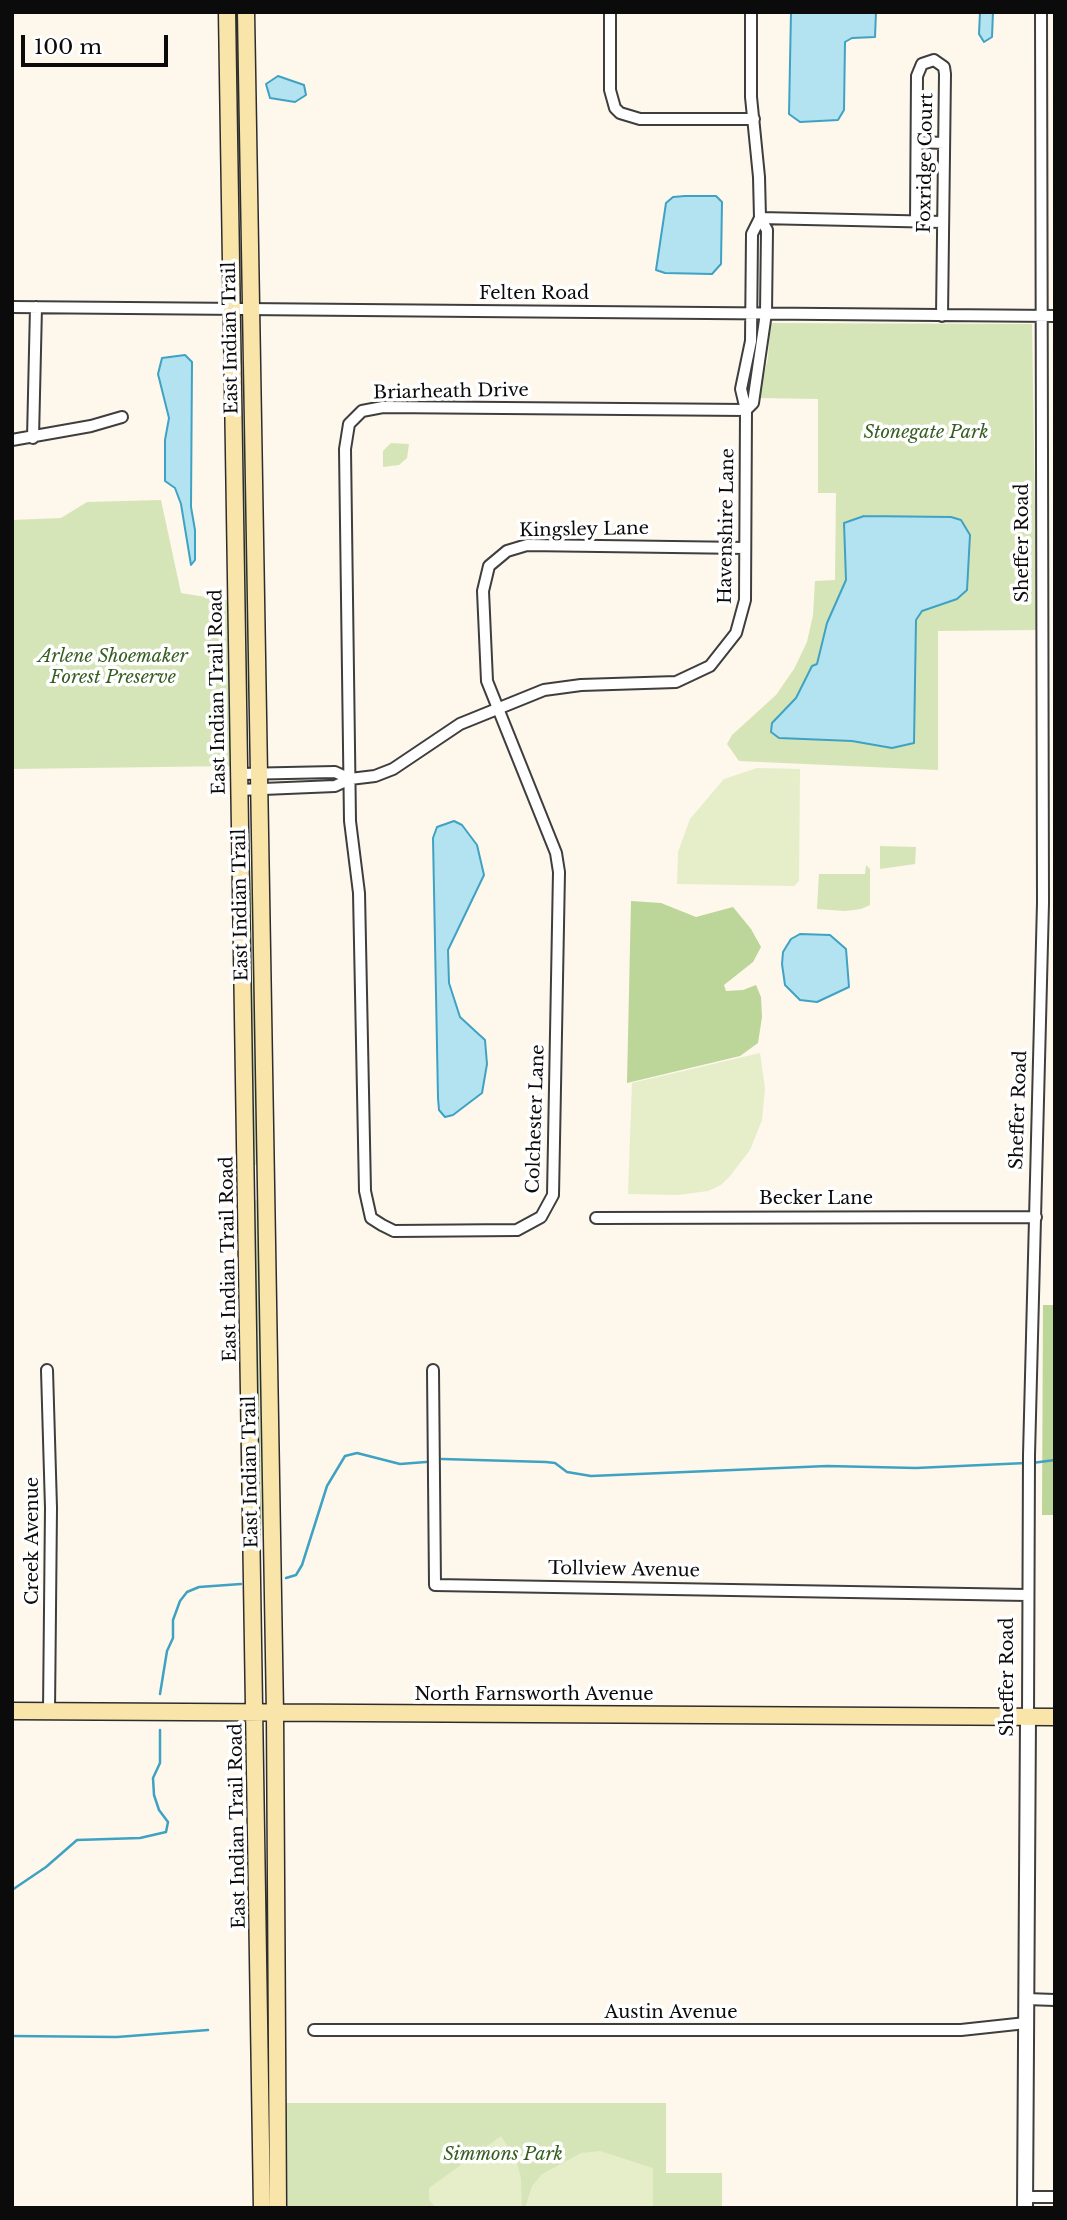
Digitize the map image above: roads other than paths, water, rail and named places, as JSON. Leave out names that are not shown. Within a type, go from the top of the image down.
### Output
[{"type":"main road","name":"East Indian Trail","points":[[227,12],[231,309]]},
{"type":"main road","name":"East Indian Trail","points":[[246,12],[275,1713]]},
{"type":"main road","name":"East Indian Trail Road","points":[[231,309],[262,2208]]},
{"type":"main road","points":[[247,1184],[265,1183]]},
{"type":"main road","name":"North Farnsworth Avenue","points":[[12,1711],[1055,1717]]},
{"type":"main road","name":"East Indian Trail Road","points":[[275,1713],[278,2208]]},
{"type":"street","points":[[610,12],[610,90],[615,108],[620,113],[640,119],[754,119]]},
{"type":"street","name":"Havenshire Lane","points":[[746,410],[753,403],[766,313],[767,230],[760,218],[751,12]]},
{"type":"street","name":"Sheffer Road","points":[[1025,2202],[1027,1595],[1042,797],[1041,12]]},
{"type":"street","name":"Foxridge Court","points":[[916,221],[918,69],[922,64],[933,60],[944,67],[945,74],[942,316]]},
{"type":"street","points":[[917,142],[944,143]]},
{"type":"street","points":[[760,218],[943,222]]},
{"type":"street","name":"Havenshire Lane","points":[[239,782],[335,786],[350,779],[375,776],[393,769],[448,730],[496,707],[563,687],[676,682],[701,672],[724,652],[743,617],[746,410],[741,389],[749,352],[752,234],[760,218]]},
{"type":"street","name":"Felten Road","points":[[12,307],[1055,316]]},
{"type":"street","points":[[33,438],[36,307]]},
{"type":"street","name":"Briarheath Drive","points":[[350,779],[345,449],[346,434],[355,416],[371,408],[383,407],[746,410]]},
{"type":"street","points":[[12,440],[33,438],[122,417]]},
{"type":"street","name":"Kingsley Lane","points":[[496,707],[485,667],[484,590],[489,566],[496,558],[527,545],[745,548]]},
{"type":"street","name":"Colchester Lane","points":[[350,779],[349,821],[359,893],[365,1191],[372,1218],[394,1231],[517,1230],[532,1224],[549,1208],[553,1195],[559,872],[556,853],[496,707]]},
{"type":"street","points":[[1042,797],[1055,796]]},
{"type":"street","name":"Becker Lane","points":[[596,1218],[1036,1217]]},
{"type":"street","name":"Creek Avenue","points":[[47,1370],[51,1508],[49,1711]]},
{"type":"street","name":"Tollview Avenue","points":[[433,1370],[435,1585],[1027,1595]]},
{"type":"street","points":[[1026,1999],[1055,2000]]},
{"type":"street","name":"Austin Avenue","points":[[314,2030],[961,2030],[1026,2023]]},
{"type":"street","points":[[1025,2202],[1055,2197]]},
{"type":"water","points":[[791,12],[876,12],[875,37],[852,38],[845,42],[844,110],[838,120],[800,122],[789,114]]},
{"type":"water","points":[[980,12],[993,12],[992,37],[984,42],[979,34]]},
{"type":"water","points":[[278,76],[304,85],[306,95],[295,102],[270,98],[266,84]]},
{"type":"water","points":[[716,196],[722,202],[721,264],[712,274],[665,273],[656,270],[666,203],[673,197]]},
{"type":"water","points":[[185,355],[192,362],[191,507],[195,530],[195,560],[191,565],[181,504],[175,488],[165,481],[165,440],[169,418],[158,374],[162,358]]},
{"type":"water","points":[[864,516],[951,517],[961,520],[970,535],[967,590],[957,599],[922,611],[916,620],[914,743],[892,748],[852,741],[779,738],[771,732],[772,723],[796,698],[812,666],[817,664],[827,623],[846,580],[844,523]]},
{"type":"water","points":[[454,821],[462,825],[477,845],[484,875],[448,950],[449,983],[460,1017],[485,1040],[487,1064],[482,1093],[453,1115],[445,1117],[439,1110],[438,1098],[433,838],[437,827]]},
{"type":"water","points":[[800,934],[830,935],[846,949],[849,987],[817,1002],[800,1000],[785,985],[783,952],[791,939]]},
{"type":"waterway","points":[[286,1578],[296,1575],[302,1565],[327,1486],[345,1456],[357,1453],[400,1464],[426,1462]]},
{"type":"waterway","points":[[442,1459],[555,1463],[567,1472],[591,1476],[827,1466],[916,1468],[1026,1463]]},
{"type":"waterway","points":[[1032,1463],[1055,1460]]},
{"type":"waterway","points":[[160,1694],[167,1651],[173,1638],[173,1620],[180,1601],[187,1592],[199,1587],[241,1584]]},
{"type":"waterway","points":[[12,1890],[46,1867],[77,1840],[140,1838],[166,1832],[168,1822],[159,1810],[154,1795],[153,1778],[160,1763],[160,1730]]},
{"type":"waterway","points":[[12,2036],[117,2037],[208,2030]]},
{"type":"park label","name":"Stonegate Park","points":[[926,433]]},
{"type":"park label","name":"Arlene Shoemaker Forest Preserve","points":[[113,667]]},
{"type":"park label","name":"Simmons Park","points":[[503,2155]]}]
